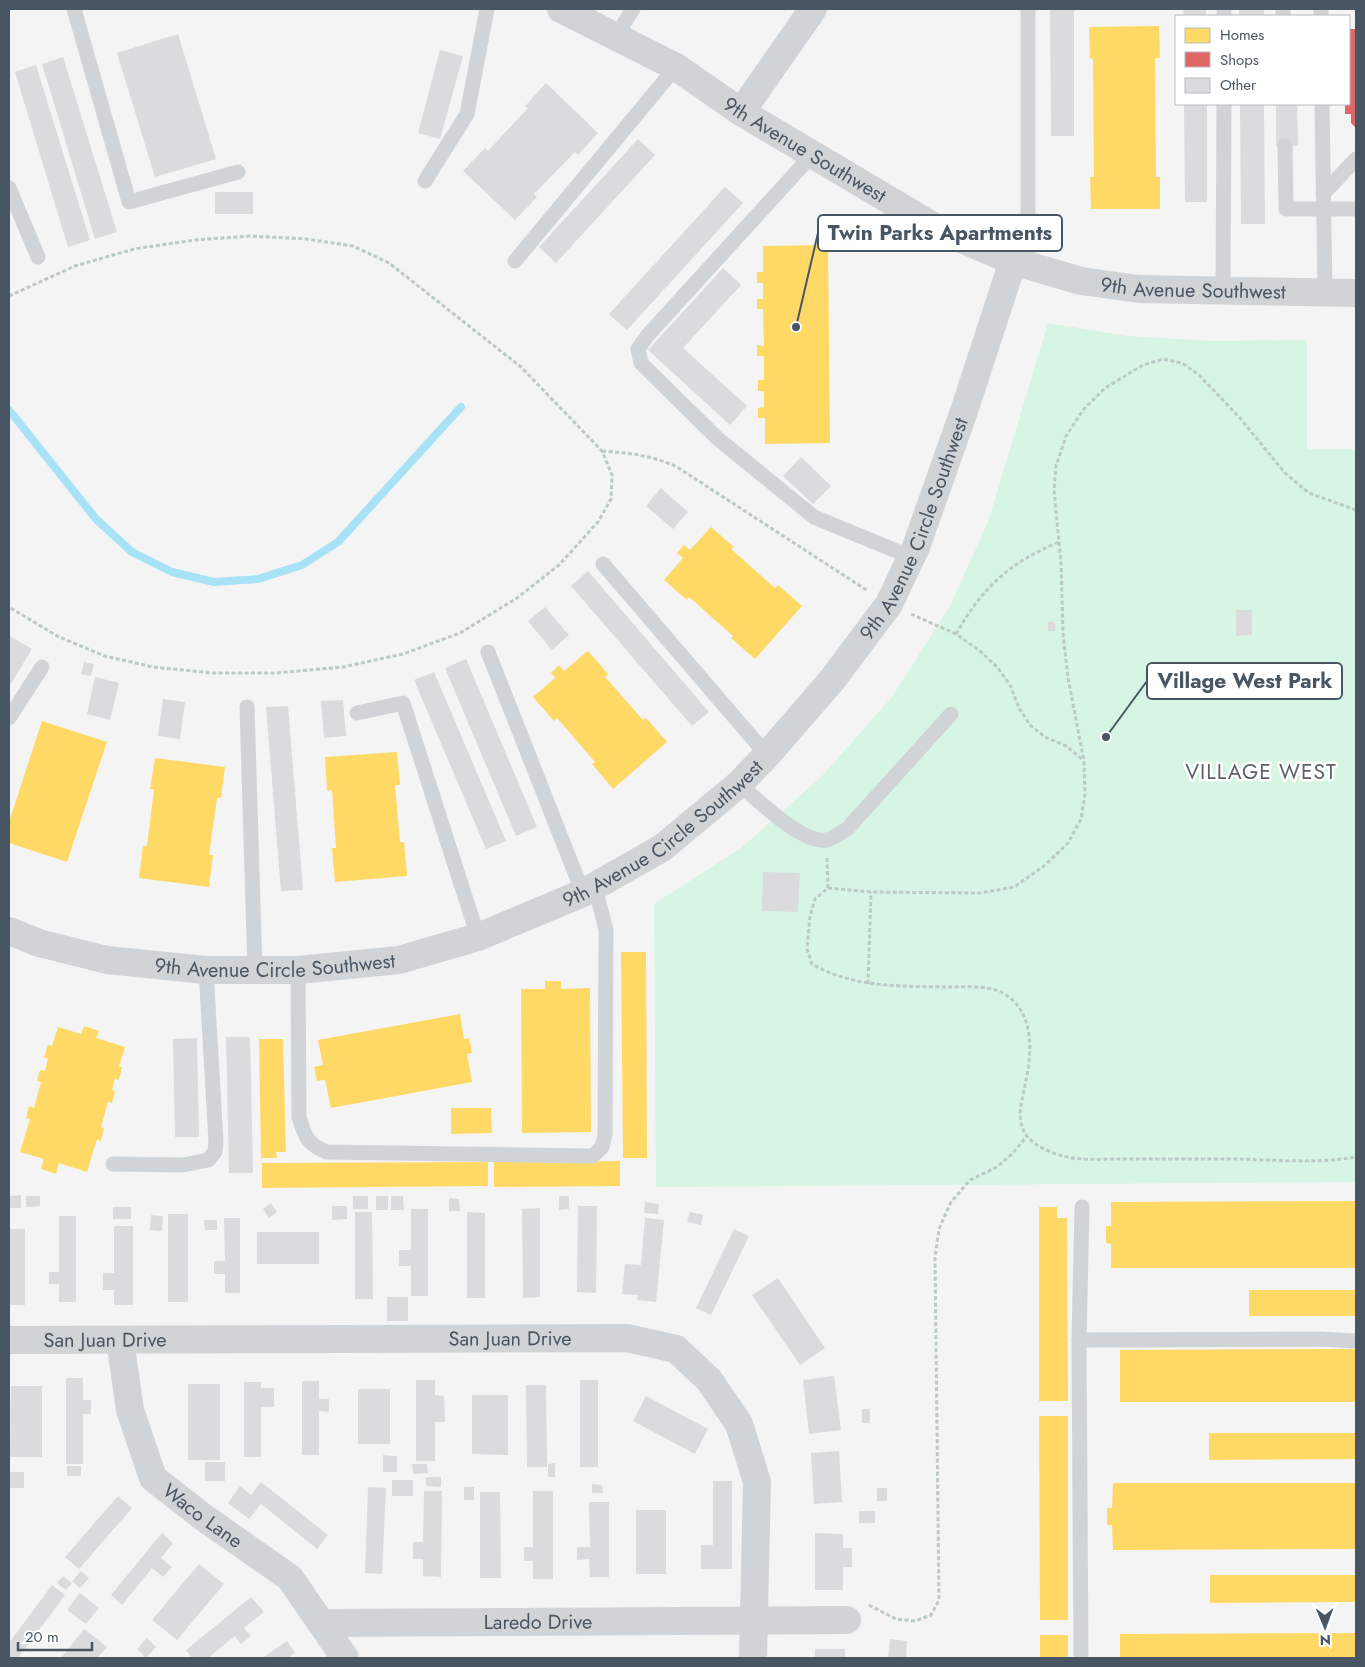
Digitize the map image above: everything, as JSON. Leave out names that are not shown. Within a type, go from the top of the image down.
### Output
[{"type":"street","name":"9th Avenue Southwest","points":[[561,9],[676,67],[741,112],[938,229],[1020,263],[1081,280],[1139,289],[1356,293]]},
{"type":"street","points":[[741,112],[813,9]]},
{"type":"street","name":"9th Avenue Circle Southwest","points":[[9,931],[40,943],[106,960],[206,970],[298,970],[399,960],[478,937],[589,890],[662,848],[739,784],[767,755],[832,680],[889,604],[916,547],[964,411],[1020,263]]},
{"type":"street","name":"San Juan Drive","points":[[9,1340],[627,1338],[676,1349],[709,1380],[739,1424],[758,1482],[753,1658]]},
{"type":"street","name":"Waco Lane","points":[[120,1340],[130,1410],[153,1478],[203,1517],[290,1578],[345,1658]]},
{"type":"street","name":"Laredo Drive","points":[[322,1623],[754,1619],[847,1620]]},
{"type":"lane","points":[[74,9],[128,202],[238,172]]},
{"type":"lane","points":[[425,181],[467,114],[488,9]]},
{"type":"lane","points":[[616,36],[633,9]]},
{"type":"lane","points":[[1020,263],[1028,9]]},
{"type":"lane","points":[[515,262],[676,67]]},
{"type":"lane","points":[[1223,291],[1224,105]]},
{"type":"lane","points":[[1322,105],[1325,293]]},
{"type":"lane","points":[[1285,146],[1286,209],[1324,202],[1356,209]]},
{"type":"lane","points":[[813,154],[647,336],[638,349],[641,363],[717,438],[814,517],[911,557]]},
{"type":"lane","points":[[1324,202],[1356,159]]},
{"type":"lane","points":[[9,188],[38,257]]},
{"type":"lane","points":[[603,564],[767,755]]},
{"type":"lane","points":[[298,970],[299,1117],[304,1136],[315,1147],[327,1152],[593,1156],[602,1147],[605,1135],[606,930],[488,652]]},
{"type":"lane","points":[[9,718],[42,667]]},
{"type":"lane","points":[[357,713],[403,703],[478,937]]},
{"type":"lane","points":[[247,707],[255,971]]},
{"type":"lane","points":[[739,784],[791,827],[809,838],[827,840],[847,829],[950,714]]},
{"type":"lane","points":[[113,1164],[183,1165],[208,1160],[215,1152],[206,970]]},
{"type":"lane","points":[[1081,1658],[1079,1340],[1082,1207]]},
{"type":"lane","points":[[1079,1340],[1319,1339],[1356,1341]]},
{"type":"path","points":[[9,296],[75,266],[134,249],[195,240],[250,236],[306,239],[352,246],[389,263],[521,367],[602,451],[612,474],[612,498],[598,522],[559,565],[517,598],[460,633],[403,654],[342,667],[276,674],[212,673],[153,668],[105,656],[59,637],[9,607]]},
{"type":"path","points":[[1356,510],[1309,493],[1285,473],[1240,418],[1200,375],[1182,363],[1163,359],[1142,365],[1105,388],[1083,410],[1066,436],[1056,466],[1054,490],[1059,542],[1064,642],[1068,678],[1084,761],[1085,794],[1082,819],[1068,843],[1044,866],[1014,887],[981,893],[871,892],[828,888],[816,899],[810,916],[806,949],[812,964],[827,973],[868,984],[981,988],[1003,993],[1021,1009],[1029,1029],[1030,1055],[1020,1108],[1020,1122],[1027,1136],[1042,1148],[1063,1156],[1089,1159],[1219,1158],[1333,1161],[1356,1157]]},
{"type":"path","points":[[602,451],[640,454],[659,459],[677,467],[889,604],[956,634],[980,651],[998,668],[1010,685],[1019,708],[1030,725],[1045,737],[1066,746],[1084,761]]},
{"type":"path","points":[[956,634],[967,614],[983,593],[1008,569],[1036,551],[1059,542]]},
{"type":"path","points":[[827,840],[828,888]]},
{"type":"path","points":[[868,984],[871,892]]},
{"type":"path","points":[[847,1620],[849,1602],[868,1605],[896,1619],[915,1620],[931,1614],[939,1600],[935,1258],[939,1229],[951,1202],[970,1180],[997,1167],[1013,1153],[1027,1136]]},
{"type":"green space","points":[[1048,323],[1127,336],[1211,341],[1307,340],[1307,449],[1356,449],[1356,1182],[656,1187],[654,904],[741,848],[821,777],[892,697],[950,606],[988,522]]},
{"type":"building: Homes","points":[[1159,26],[1160,58],[1155,58],[1156,177],[1160,177],[1160,209],[1091,209],[1090,177],[1094,177],[1093,59],[1090,58],[1089,27]]},
{"type":"building: Homes","points":[[828,245],[830,443],[765,444],[765,418],[758,418],[758,408],[764,407],[764,391],[758,391],[758,380],[764,380],[764,356],[757,356],[757,345],[764,346],[763,309],[757,309],[757,299],[763,299],[763,283],[757,283],[757,272],[763,272],[763,246]]},
{"type":"building: Homes","points":[[711,527],[734,547],[731,549],[775,588],[778,585],[802,606],[755,659],[731,638],[733,636],[689,597],[687,600],[664,580],[683,558],[677,553],[684,545],[690,550]]},
{"type":"building: Homes","points":[[588,651],[608,674],[605,677],[643,720],[646,718],[667,742],[613,789],[592,764],[595,762],[557,718],[554,721],[533,697],[555,678],[551,673],[559,665],[564,671]]},
{"type":"building: Homes","points":[[42,721],[107,742],[67,862],[9,843],[9,822]]},
{"type":"building: Homes","points":[[397,752],[400,785],[395,785],[400,842],[404,842],[407,876],[335,882],[332,848],[336,848],[332,790],[327,791],[325,757]]},
{"type":"building: Homes","points":[[155,758],[225,767],[221,798],[217,798],[209,855],[213,855],[209,887],[139,878],[143,846],[147,846],[154,789],[150,789]]},
{"type":"building: Homes","points":[[621,952],[646,952],[647,1158],[623,1158]]},
{"type":"building: Homes","points":[[545,981],[561,981],[561,989],[590,988],[591,1132],[522,1133],[521,989],[545,989]]},
{"type":"building: Homes","points":[[460,1014],[464,1039],[469,1038],[472,1053],[467,1054],[472,1082],[331,1108],[325,1080],[317,1081],[314,1067],[323,1065],[318,1040]]},
{"type":"building: Homes","points":[[84,1026],[99,1031],[96,1038],[125,1047],[119,1067],[122,1067],[119,1080],[115,1078],[112,1090],[115,1091],[112,1103],[108,1102],[101,1127],[104,1128],[101,1141],[97,1139],[87,1172],[59,1163],[56,1174],[41,1169],[44,1159],[20,1152],[30,1119],[26,1118],[29,1106],[34,1108],[41,1082],[37,1081],[40,1070],[45,1071],[48,1059],[44,1057],[48,1045],[52,1046],[58,1027],[81,1034]]},
{"type":"building: Homes","points":[[259,1039],[283,1039],[286,1152],[276,1152],[277,1158],[261,1158]]},
{"type":"building: Homes","points":[[451,1108],[491,1108],[492,1133],[451,1134]]},
{"type":"building: Homes","points":[[620,1161],[620,1186],[494,1187],[494,1162]]},
{"type":"building: Homes","points":[[488,1162],[488,1186],[262,1188],[262,1163]]},
{"type":"building: Homes","points":[[1356,1201],[1356,1268],[1111,1268],[1111,1244],[1106,1243],[1106,1226],[1111,1226],[1111,1202]]},
{"type":"building: Homes","points":[[1039,1207],[1057,1207],[1057,1218],[1067,1218],[1068,1401],[1039,1401]]},
{"type":"building: Homes","points":[[1249,1290],[1356,1290],[1356,1316],[1249,1316]]},
{"type":"building: Homes","points":[[1356,1349],[1356,1402],[1120,1402],[1120,1350]]},
{"type":"building: Homes","points":[[1039,1416],[1068,1416],[1068,1620],[1040,1620]]},
{"type":"building: Homes","points":[[1209,1433],[1356,1433],[1356,1459],[1209,1460]]},
{"type":"building: Homes","points":[[1113,1483],[1356,1483],[1356,1549],[1113,1550],[1112,1525],[1107,1525],[1107,1508],[1112,1508]]},
{"type":"building: Homes","points":[[1210,1575],[1356,1575],[1356,1602],[1210,1603]]},
{"type":"building: Homes","points":[[1356,1633],[1356,1658],[1120,1658],[1120,1634]]},
{"type":"building: Homes","points":[[1040,1635],[1068,1635],[1068,1658],[1040,1658]]},
{"type":"building: Shops","points":[[1350,29],[1356,29],[1356,128],[1351,123],[1351,114],[1345,114],[1345,105],[1350,105]]},
{"type":"building: Other","points":[[1050,9],[1074,9],[1074,136],[1051,136]]},
{"type":"building: Other","points":[[1183,9],[1206,9],[1206,15],[1184,15]]},
{"type":"building: Other","points":[[1239,9],[1264,9],[1264,15],[1239,15]]},
{"type":"building: Other","points":[[178,34],[216,159],[155,177],[117,53]]},
{"type":"building: Other","points":[[440,50],[463,56],[440,139],[418,133]]},
{"type":"building: Other","points":[[63,57],[117,232],[95,239],[42,64]]},
{"type":"building: Other","points":[[36,65],[90,240],[68,247],[15,72]]},
{"type":"building: Other","points":[[546,83],[598,133],[578,155],[575,152],[534,194],[537,197],[515,220],[463,171],[485,148],[488,151],[528,108],[525,106]]},
{"type":"building: Other","points":[[1184,105],[1207,105],[1207,202],[1185,202]]},
{"type":"building: Other","points":[[1240,105],[1264,105],[1265,224],[1241,224]]},
{"type":"building: Other","points":[[1276,105],[1297,105],[1298,146],[1276,146]]},
{"type":"building: Other","points":[[638,139],[655,155],[556,263],[539,247]]},
{"type":"building: Other","points":[[725,187],[743,203],[627,330],[609,314]]},
{"type":"building: Other","points":[[215,192],[253,192],[253,214],[215,214]]},
{"type":"building: Other","points":[[723,268],[741,285],[683,348],[747,406],[730,425],[648,350]]},
{"type":"building: Other","points":[[801,457],[831,486],[813,504],[783,476]]},
{"type":"building: Other","points":[[661,488],[688,512],[673,529],[646,506]]},
{"type":"building: Other","points":[[588,571],[709,712],[692,726],[571,586]]},
{"type":"building: Other","points":[[545,607],[569,635],[552,650],[528,621]]},
{"type":"building: Other","points":[[1236,610],[1252,610],[1252,635],[1236,636]]},
{"type":"building: Other","points":[[1048,622],[1055,622],[1055,631],[1048,631]]},
{"type":"building: Other","points":[[10,636],[32,649],[9,687],[9,638]]},
{"type":"building: Other","points":[[466,659],[537,827],[516,836],[445,668]]},
{"type":"building: Other","points":[[84,662],[94,664],[91,676],[81,674]]},
{"type":"building: Other","points":[[434,672],[506,841],[486,849],[414,680]]},
{"type":"building: Other","points":[[95,677],[119,683],[110,720],[87,714]]},
{"type":"building: Other","points":[[163,699],[185,702],[180,739],[158,736]]},
{"type":"building: Other","points":[[343,700],[346,736],[324,738],[321,701]]},
{"type":"building: Other","points":[[288,706],[303,890],[281,891],[266,707]]},
{"type":"building: Other","points":[[763,872],[800,873],[798,912],[762,911]]},
{"type":"building: Other","points":[[226,1037],[250,1037],[253,1173],[229,1173]]},
{"type":"building: Other","points":[[197,1038],[199,1137],[175,1137],[173,1039]]},
{"type":"building: Other","points":[[21,1195],[21,1208],[9,1208],[9,1196]]},
{"type":"building: Other","points":[[26,1196],[40,1196],[40,1206],[26,1207]]},
{"type":"building: Other","points":[[353,1196],[368,1196],[368,1209],[353,1209]]},
{"type":"building: Other","points":[[376,1196],[388,1196],[388,1210],[376,1210]]},
{"type":"building: Other","points":[[391,1196],[403,1196],[404,1210],[391,1210]]},
{"type":"building: Other","points":[[559,1196],[569,1196],[569,1209],[559,1210]]},
{"type":"building: Other","points":[[449,1198],[459,1199],[460,1211],[449,1211]]},
{"type":"building: Other","points":[[645,1202],[659,1204],[658,1214],[644,1213]]},
{"type":"building: Other","points":[[271,1203],[277,1212],[269,1218],[263,1209]]},
{"type":"building: Other","points":[[332,1206],[347,1206],[347,1219],[332,1220]]},
{"type":"building: Other","points":[[578,1206],[597,1206],[596,1293],[577,1292]]},
{"type":"building: Other","points":[[113,1207],[131,1207],[131,1219],[113,1219]]},
{"type":"building: Other","points":[[540,1208],[540,1297],[523,1298],[522,1209]]},
{"type":"building: Other","points":[[411,1209],[428,1209],[428,1296],[411,1296],[411,1266],[399,1266],[399,1250],[411,1250]]},
{"type":"building: Other","points":[[355,1212],[372,1212],[373,1299],[355,1299]]},
{"type":"building: Other","points":[[467,1212],[485,1213],[485,1298],[467,1298]]},
{"type":"building: Other","points":[[690,1212],[703,1215],[701,1225],[687,1222]]},
{"type":"building: Other","points":[[168,1214],[188,1214],[188,1302],[168,1302]]},
{"type":"building: Other","points":[[151,1215],[163,1216],[162,1231],[150,1230]]},
{"type":"building: Other","points":[[59,1216],[76,1216],[76,1302],[59,1302],[59,1284],[49,1284],[49,1272],[59,1272]]},
{"type":"building: Other","points":[[224,1218],[240,1218],[240,1293],[225,1293],[225,1274],[214,1274],[214,1261],[225,1261]]},
{"type":"building: Other","points":[[645,1218],[664,1220],[656,1302],[637,1300],[638,1295],[622,1294],[625,1264],[641,1265]]},
{"type":"building: Other","points":[[204,1220],[217,1220],[217,1230],[205,1230]]},
{"type":"building: Other","points":[[114,1226],[133,1226],[133,1305],[114,1305],[114,1290],[103,1290],[103,1273],[114,1273]]},
{"type":"building: Other","points":[[9,1229],[25,1229],[25,1305],[9,1305]]},
{"type":"building: Other","points":[[734,1229],[749,1236],[711,1315],[696,1308]]},
{"type":"building: Other","points":[[257,1232],[319,1232],[319,1264],[257,1264]]},
{"type":"building: Other","points":[[778,1278],[825,1348],[800,1365],[752,1295]]},
{"type":"building: Other","points":[[387,1297],[408,1297],[408,1321],[387,1321]]},
{"type":"building: Other","points":[[834,1376],[841,1430],[809,1434],[803,1380]]},
{"type":"building: Other","points":[[66,1378],[83,1378],[83,1400],[91,1400],[91,1414],[83,1414],[83,1464],[66,1464]]},
{"type":"building: Other","points":[[416,1380],[435,1380],[435,1395],[444,1396],[445,1422],[435,1422],[435,1461],[416,1461]]},
{"type":"building: Other","points":[[580,1380],[598,1380],[598,1467],[580,1467]]},
{"type":"building: Other","points":[[302,1381],[319,1381],[319,1399],[329,1399],[329,1412],[319,1411],[319,1455],[302,1455]]},
{"type":"building: Other","points":[[244,1382],[261,1382],[261,1388],[274,1388],[274,1407],[261,1407],[261,1457],[244,1457]]},
{"type":"building: Other","points":[[188,1384],[220,1384],[220,1460],[188,1460]]},
{"type":"building: Other","points":[[526,1385],[546,1385],[547,1467],[527,1467]]},
{"type":"building: Other","points":[[11,1386],[42,1386],[42,1457],[10,1457]]},
{"type":"building: Other","points":[[358,1389],[390,1389],[390,1444],[358,1444]]},
{"type":"building: Other","points":[[472,1395],[508,1395],[508,1455],[472,1454]]},
{"type":"building: Other","points":[[646,1396],[708,1429],[695,1454],[633,1421]]},
{"type":"building: Other","points":[[862,1409],[870,1409],[870,1423],[862,1423]]},
{"type":"building: Other","points":[[839,1451],[842,1502],[814,1504],[811,1453]]},
{"type":"building: Other","points":[[383,1455],[397,1456],[397,1472],[383,1472]]},
{"type":"building: Other","points":[[205,1462],[225,1462],[225,1481],[205,1481]]},
{"type":"building: Other","points":[[555,1463],[555,1477],[548,1477],[548,1464]]},
{"type":"building: Other","points":[[412,1464],[427,1464],[428,1473],[413,1474]]},
{"type":"building: Other","points":[[67,1466],[81,1466],[81,1476],[67,1476]]},
{"type":"building: Other","points":[[9,1472],[24,1472],[24,1488],[9,1488]]},
{"type":"building: Other","points":[[426,1477],[441,1477],[441,1487],[426,1486]]},
{"type":"building: Other","points":[[392,1480],[413,1480],[413,1496],[392,1496]]},
{"type":"building: Other","points":[[713,1481],[732,1481],[732,1569],[701,1569],[701,1545],[713,1545]]},
{"type":"building: Other","points":[[261,1482],[328,1535],[317,1549],[261,1504],[249,1519],[228,1503],[240,1486],[251,1495]]},
{"type":"building: Other","points":[[592,1484],[602,1485],[603,1493],[592,1493]]},
{"type":"building: Other","points":[[368,1487],[386,1488],[382,1574],[365,1573]]},
{"type":"building: Other","points":[[464,1487],[474,1487],[474,1500],[464,1500]]},
{"type":"building: Other","points":[[877,1488],[887,1488],[887,1501],[877,1501]]},
{"type":"building: Other","points":[[424,1491],[442,1491],[441,1577],[423,1576],[423,1559],[413,1559],[413,1542],[423,1542]]},
{"type":"building: Other","points":[[533,1491],[553,1491],[553,1579],[533,1579],[533,1561],[524,1561],[524,1547],[533,1547]]},
{"type":"building: Other","points":[[480,1492],[500,1492],[501,1578],[480,1578]]},
{"type":"building: Other","points":[[118,1496],[132,1508],[79,1569],[65,1557]]},
{"type":"building: Other","points":[[589,1502],[609,1502],[609,1577],[590,1577],[589,1559],[577,1560],[577,1547],[590,1547]]},
{"type":"building: Other","points":[[636,1510],[666,1510],[666,1574],[636,1574]]},
{"type":"building: Other","points":[[859,1511],[875,1511],[875,1523],[859,1523]]},
{"type":"building: Other","points":[[162,1533],[173,1543],[161,1558],[172,1567],[163,1577],[152,1568],[122,1605],[111,1595]]},
{"type":"building: Other","points":[[815,1533],[843,1534],[843,1548],[852,1548],[852,1567],[843,1567],[843,1590],[815,1590]]},
{"type":"building: Other","points":[[199,1564],[224,1584],[177,1640],[152,1620]]},
{"type":"building: Other","points":[[81,1571],[89,1578],[80,1588],[72,1581]]},
{"type":"building: Other","points":[[63,1576],[72,1583],[66,1590],[57,1583]]},
{"type":"building: Other","points":[[52,1585],[65,1595],[18,1658],[9,1658],[9,1643]]},
{"type":"building: Other","points":[[80,1593],[99,1608],[86,1624],[67,1610]]},
{"type":"building: Other","points":[[251,1597],[264,1612],[244,1628],[251,1636],[241,1644],[235,1636],[208,1658],[192,1658],[186,1650]]},
{"type":"building: Other","points":[[84,1629],[107,1647],[97,1658],[61,1658]]},
{"type":"building: Other","points":[[147,1638],[156,1647],[146,1658],[137,1649]]},
{"type":"building: Other","points":[[890,1639],[907,1641],[906,1658],[888,1658]]},
{"type":"building: Other","points":[[287,1641],[295,1653],[287,1658],[262,1658]]},
{"type":"building: Other","points":[[815,1649],[845,1649],[845,1658],[815,1658]]},
{"type":"waterway","points":[[9,410],[96,519],[132,552],[172,572],[214,582],[258,579],[302,565],[338,542],[461,407]]},
{"type":"place","name":"Twin Parks Apartments","points":[[796,327]]},
{"type":"place","name":"Village West Park","points":[[1106,737]]},
{"type":"district","name":"VILLAGE WEST","points":[[1261,772]]}]
